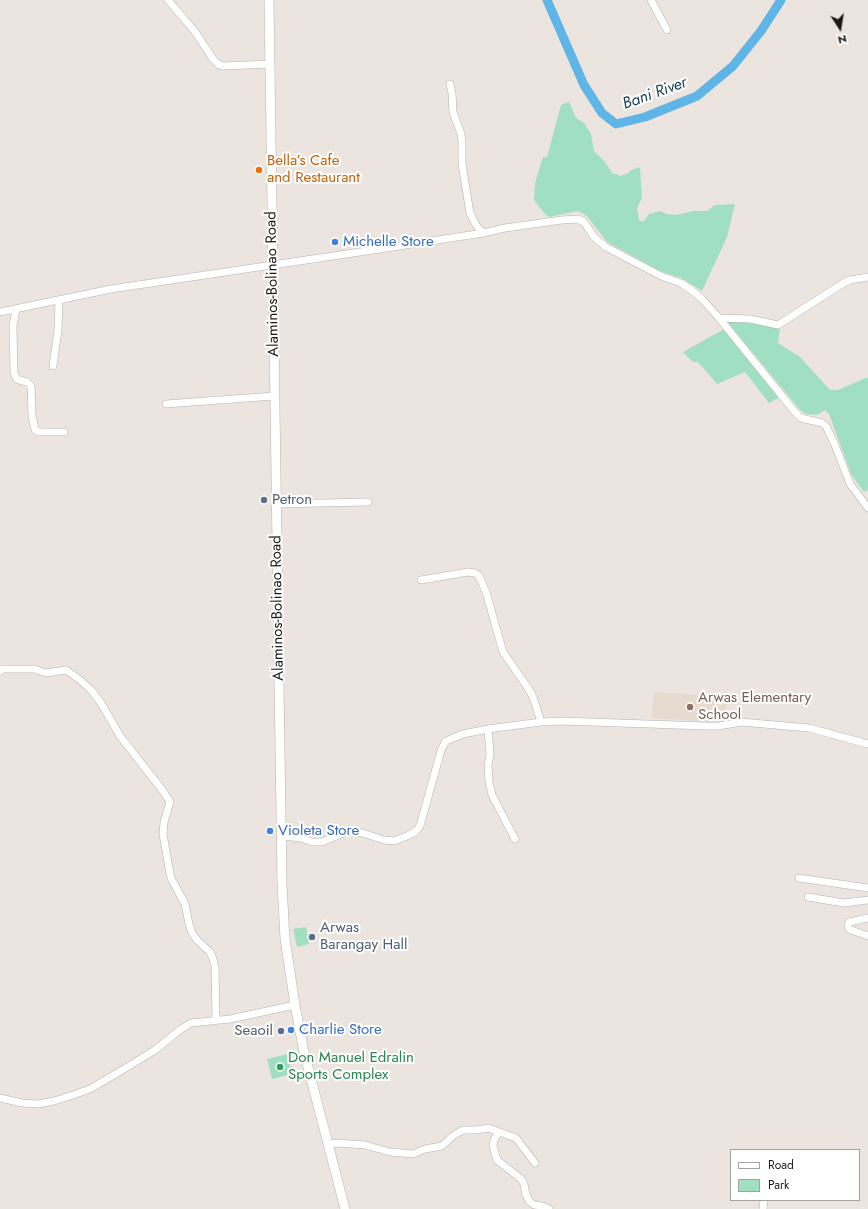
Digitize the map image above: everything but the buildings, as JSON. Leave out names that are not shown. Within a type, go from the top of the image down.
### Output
[{"type":"main road","name":"Alaminos-Bolinao Road","points":[[269,0],[282,884],[285,939],[304,1052],[345,1209]]},
{"type":"street","points":[[168,0],[196,33],[218,65],[270,64]]},
{"type":"street","points":[[652,0],[667,30]]},
{"type":"street","points":[[450,84],[453,112],[461,134],[462,164],[470,213],[476,225],[484,233]]},
{"type":"street","points":[[0,312],[111,289],[273,266],[484,233],[505,228],[578,219],[584,222],[594,236],[606,247],[661,276],[681,283],[694,292],[719,318],[801,418],[822,423],[826,426],[836,445],[850,484],[868,508]]},
{"type":"street","points":[[719,318],[750,319],[778,325],[842,284],[850,280],[868,277]]},
{"type":"street","points":[[53,366],[58,330],[59,300]]},
{"type":"street","points":[[16,309],[13,326],[14,372],[18,380],[27,382],[31,386],[32,415],[35,430],[39,432],[64,432]]},
{"type":"street","points":[[166,404],[274,396]]},
{"type":"street","points":[[276,504],[368,502]]},
{"type":"street","points":[[421,580],[468,572],[475,573],[479,576],[486,592],[503,652],[528,688],[541,722]]},
{"type":"street","points":[[0,671],[3,669],[20,669],[46,673],[66,670],[80,680],[91,690],[101,703],[120,736],[170,802],[164,822],[163,834],[171,878],[185,904],[192,933],[210,952],[213,960],[215,967],[216,1020]]},
{"type":"street","points":[[282,836],[322,842],[348,831],[394,841],[415,832],[420,826],[440,754],[446,741],[463,734],[488,729],[541,722],[562,721],[705,726],[719,726],[749,722],[809,728],[868,744]]},
{"type":"street","points":[[488,729],[490,754],[488,766],[489,783],[492,795],[515,840]]},
{"type":"street","points":[[799,878],[868,888]]},
{"type":"street","points":[[808,897],[844,903],[868,900]]},
{"type":"street","points":[[868,918],[849,922],[848,926],[849,929],[868,936]]},
{"type":"street","points":[[0,1098],[22,1103],[38,1104],[70,1096],[90,1089],[130,1066],[155,1050],[181,1029],[191,1023],[256,1014],[295,1005]]},
{"type":"street","points":[[328,1144],[365,1146],[390,1152],[414,1154],[425,1149],[442,1146],[454,1134],[463,1130],[488,1128],[516,1138],[535,1163]]},
{"type":"street","points":[[499,1132],[494,1140],[493,1146],[498,1160],[521,1179],[530,1202],[534,1205],[549,1209]]},
{"type":"shaded area","name":"Arwas Elementary School","points":[[654,692],[727,697],[725,723],[652,718]]},
{"type":"green space","points":[[569,102],[576,118],[584,123],[591,134],[594,151],[605,162],[613,174],[620,176],[640,167],[642,198],[637,208],[639,220],[643,222],[649,214],[660,211],[667,214],[676,215],[694,211],[707,211],[715,205],[735,204],[727,237],[702,291],[681,278],[660,271],[607,242],[587,216],[578,211],[549,217],[534,200],[535,183],[543,157],[547,157],[561,105]]},
{"type":"green space","points":[[725,319],[780,325],[778,343],[800,357],[830,390],[838,390],[868,377],[868,490],[864,492],[851,474],[829,414],[825,410],[817,415],[806,414],[801,411]]},
{"type":"green space","points":[[726,328],[782,396],[769,403],[745,372],[717,384],[698,362],[693,362],[683,352]]},
{"type":"green space","points":[[306,927],[309,944],[297,947],[293,929]]},
{"type":"green space","name":"Don Manuel Edralin Sports Complex","points":[[288,1054],[292,1074],[272,1079],[267,1059]]},
{"type":"waterway","name":"Bani River","points":[[547,0],[584,85],[602,113],[616,124],[645,117],[697,96],[733,66],[761,31],[781,0]]},
{"type":"place","name":"Bella’s Cafe and Restaurant","points":[[259,170]]},
{"type":"place","name":"Michelle Store","points":[[335,242]]},
{"type":"place","name":"Petron","points":[[264,500]]},
{"type":"place","name":"Arwas Elementary School","points":[[690,707]]},
{"type":"place","name":"Violeta Store","points":[[270,831]]},
{"type":"place","name":"Arwas Barangay Hall","points":[[312,937]]},
{"type":"place","name":"Charlie Store","points":[[291,1030]]},
{"type":"place","name":"Seaoil","points":[[281,1031]]},
{"type":"place","name":"Don Manuel Edralin Sports Complex","points":[[280,1067]]}]
